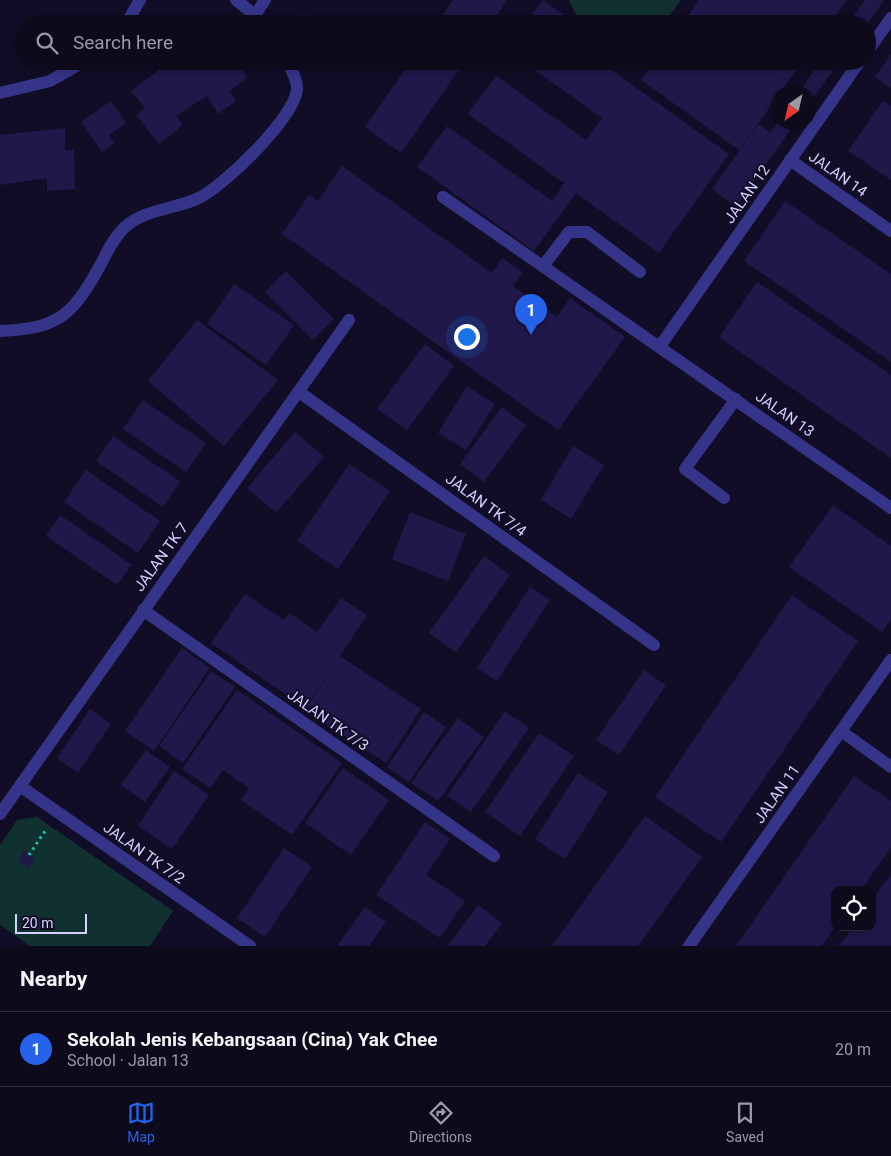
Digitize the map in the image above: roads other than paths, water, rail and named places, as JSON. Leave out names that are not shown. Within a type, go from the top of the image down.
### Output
[{"type":"street","points":[[131,15],[140,0]]},
{"type":"street","points":[[236,0],[254,15]]},
{"type":"street","points":[[260,15],[265,0]]},
{"type":"street","points":[[876,39],[891,18]]},
{"type":"street","points":[[0,94],[50,81],[69,70]]},
{"type":"street","points":[[0,331],[32,328],[62,318],[79,301],[111,246],[125,227],[160,210],[198,199],[217,187],[269,137],[286,113],[297,90],[292,70]]},
{"type":"street","name":"JALAN 12","points":[[660,346],[854,70]]},
{"type":"street","name":"JALAN 14","points":[[790,160],[891,231]]},
{"type":"street","name":"JALAN 13","points":[[443,197],[891,508]]},
{"type":"street","points":[[543,266],[569,232],[587,232],[640,272]]},
{"type":"street","name":"JALAN TK 7","points":[[0,814],[350,320]]},
{"type":"street","name":"JALAN TK 7/4","points":[[299,392],[654,645]]},
{"type":"street","points":[[724,498],[685,469],[736,399]]},
{"type":"street","name":"JALAN TK 7/3","points":[[143,610],[494,856]]},
{"type":"street","name":"JALAN 11","points":[[689,946],[891,660]]},
{"type":"street","points":[[841,731],[891,767]]},
{"type":"street","name":"JALAN TK 7/2","points":[[20,786],[250,946]]},
{"type":"place","name":"Sekolah Jenis Kebangsaan (Cina) Yak Chee","points":[[531,335]]}]
